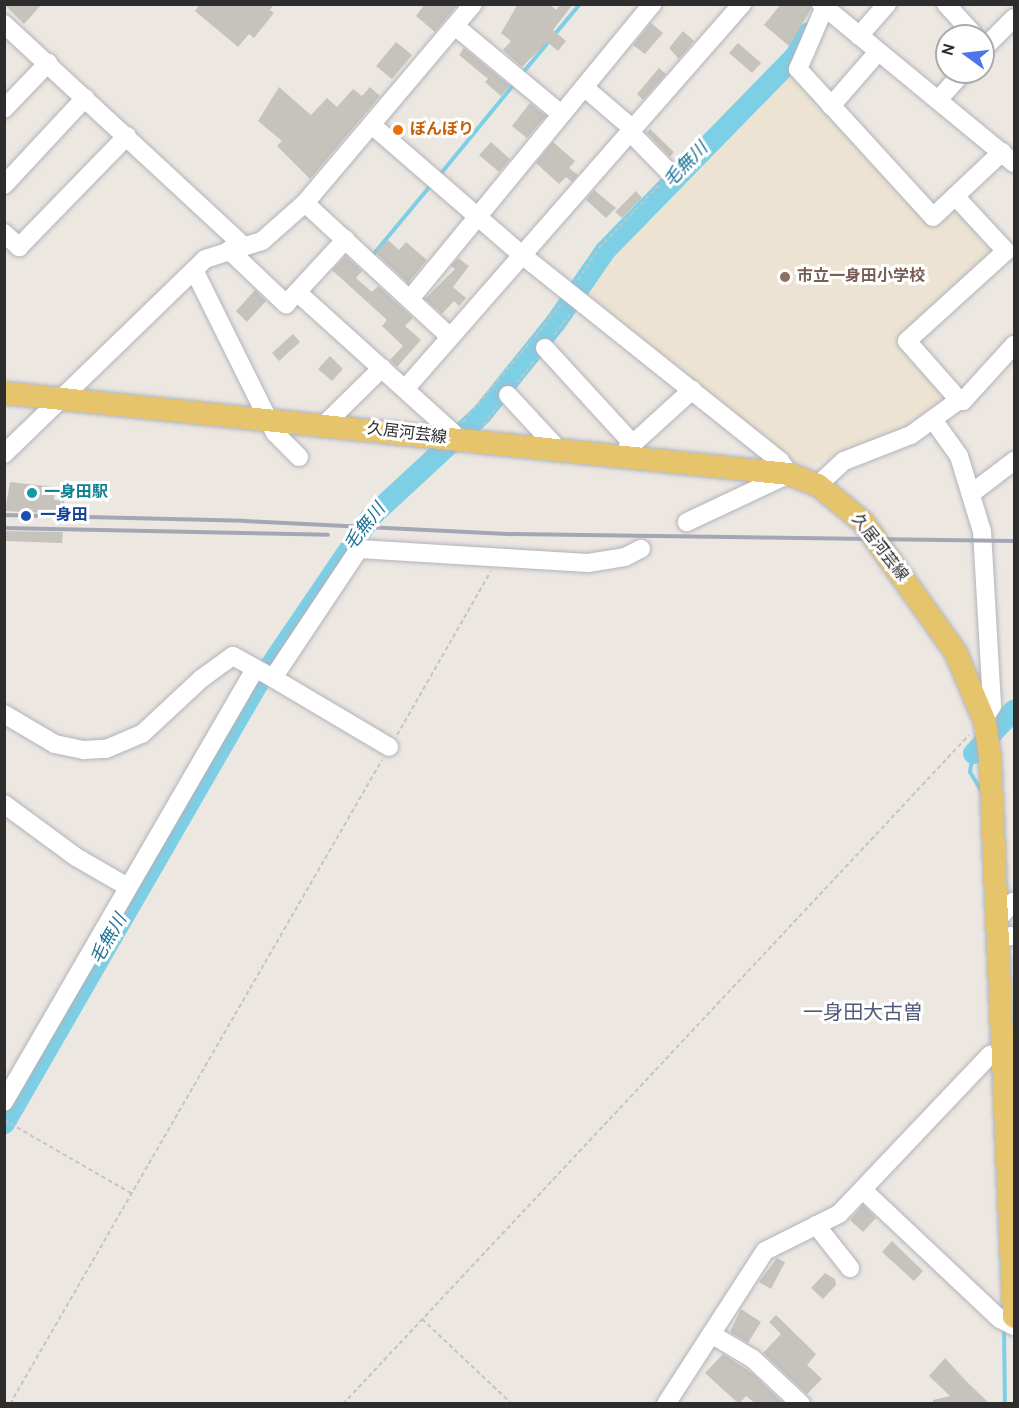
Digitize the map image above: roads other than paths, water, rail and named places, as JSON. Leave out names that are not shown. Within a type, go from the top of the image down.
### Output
[{"type":"main road","name":"久居河芸線","points":[[4,393],[65,397],[461,440],[557,448],[626,450],[789,474],[818,485],[863,522],[956,653],[985,720],[990,757],[1003,931],[1001,1057],[1009,1321]]},
{"type":"street","points":[[4,454],[205,259],[262,241],[305,203],[373,126],[473,4]]},
{"type":"street","points":[[410,299],[652,4]]},
{"type":"street","points":[[405,389],[742,4]]},
{"type":"street","points":[[859,36],[886,4]]},
{"type":"street","points":[[946,4],[964,24]]},
{"type":"street","points":[[824,6],[859,36],[1008,153],[955,196],[933,218],[798,69],[824,6]]},
{"type":"street","points":[[995,33],[1014,18]]},
{"type":"street","points":[[455,26],[561,114]]},
{"type":"street","points":[[6,28],[48,63],[127,136],[236,248],[285,304],[346,238]]},
{"type":"street","points":[[831,106],[878,52]]},
{"type":"street","points":[[4,109],[48,63]]},
{"type":"street","points":[[938,100],[952,84]]},
{"type":"street","points":[[584,87],[632,130],[670,173]]},
{"type":"street","points":[[4,185],[86,98]]},
{"type":"street","points":[[373,126],[522,255],[780,461],[789,474],[687,522]]},
{"type":"street","points":[[4,233],[19,247],[127,136]]},
{"type":"street","points":[[955,196],[1006,251],[907,341],[959,400]]},
{"type":"street","points":[[305,203],[346,238],[450,337]]},
{"type":"street","points":[[194,270],[268,420],[282,443],[299,457]]},
{"type":"street","points":[[297,292],[461,440]]},
{"type":"street","points":[[818,485],[844,461],[911,435],[934,421],[959,400],[963,401],[1014,345]]},
{"type":"street","points":[[545,348],[626,450],[692,390]]},
{"type":"street","points":[[325,424],[382,368]]},
{"type":"street","points":[[508,395],[557,448]]},
{"type":"street","points":[[934,421],[959,456],[972,493],[984,541],[992,706],[985,720]]},
{"type":"street","points":[[972,493],[1014,461]]},
{"type":"street","points":[[4,1102],[128,888],[264,673],[358,549],[497,560],[588,563],[625,557],[641,549]]},
{"type":"street","points":[[4,714],[55,744],[84,750],[106,749],[141,734],[225,660],[239,657],[389,747]]},
{"type":"street","points":[[967,677],[991,670]]},
{"type":"street","points":[[4,804],[76,857],[128,888]]},
{"type":"street","points":[[1003,931],[1014,901]]},
{"type":"street","points":[[666,1404],[765,1251],[839,1214],[1001,1057]]},
{"type":"street","points":[[862,1190],[1009,1321]]},
{"type":"street","points":[[816,1225],[850,1268]]},
{"type":"street","points":[[711,1334],[753,1359],[801,1404]]},
{"type":"waterway","points":[[521,75],[580,4]]},
{"type":"waterway","name":"毛無川","points":[[4,1123],[257,684],[372,515],[481,414],[556,321],[605,250],[795,55],[808,32]]},
{"type":"waterway","points":[[438,177],[515,83]]},
{"type":"waterway","points":[[372,256],[431,185]]},
{"type":"waterway","points":[[973,753],[1014,709]]},
{"type":"waterway","points":[[973,753],[970,772],[982,792]]},
{"type":"waterway","points":[[1004,1326],[1005,1404]]},
{"type":"railway","points":[[4,515],[244,521],[513,534],[1014,541]]},
{"type":"railway","points":[[4,528],[328,535]]},
{"type":"place","name":"ぼんぼり","points":[[398,130]]},
{"type":"place","name":"市立一身田小学校","points":[[785,277]]},
{"type":"place","name":"一身田駅","points":[[32,493]]},
{"type":"place","name":"一身田","points":[[26,516]]},
{"type":"district","name":"一身田大古曽","points":[[863,1014]]}]
